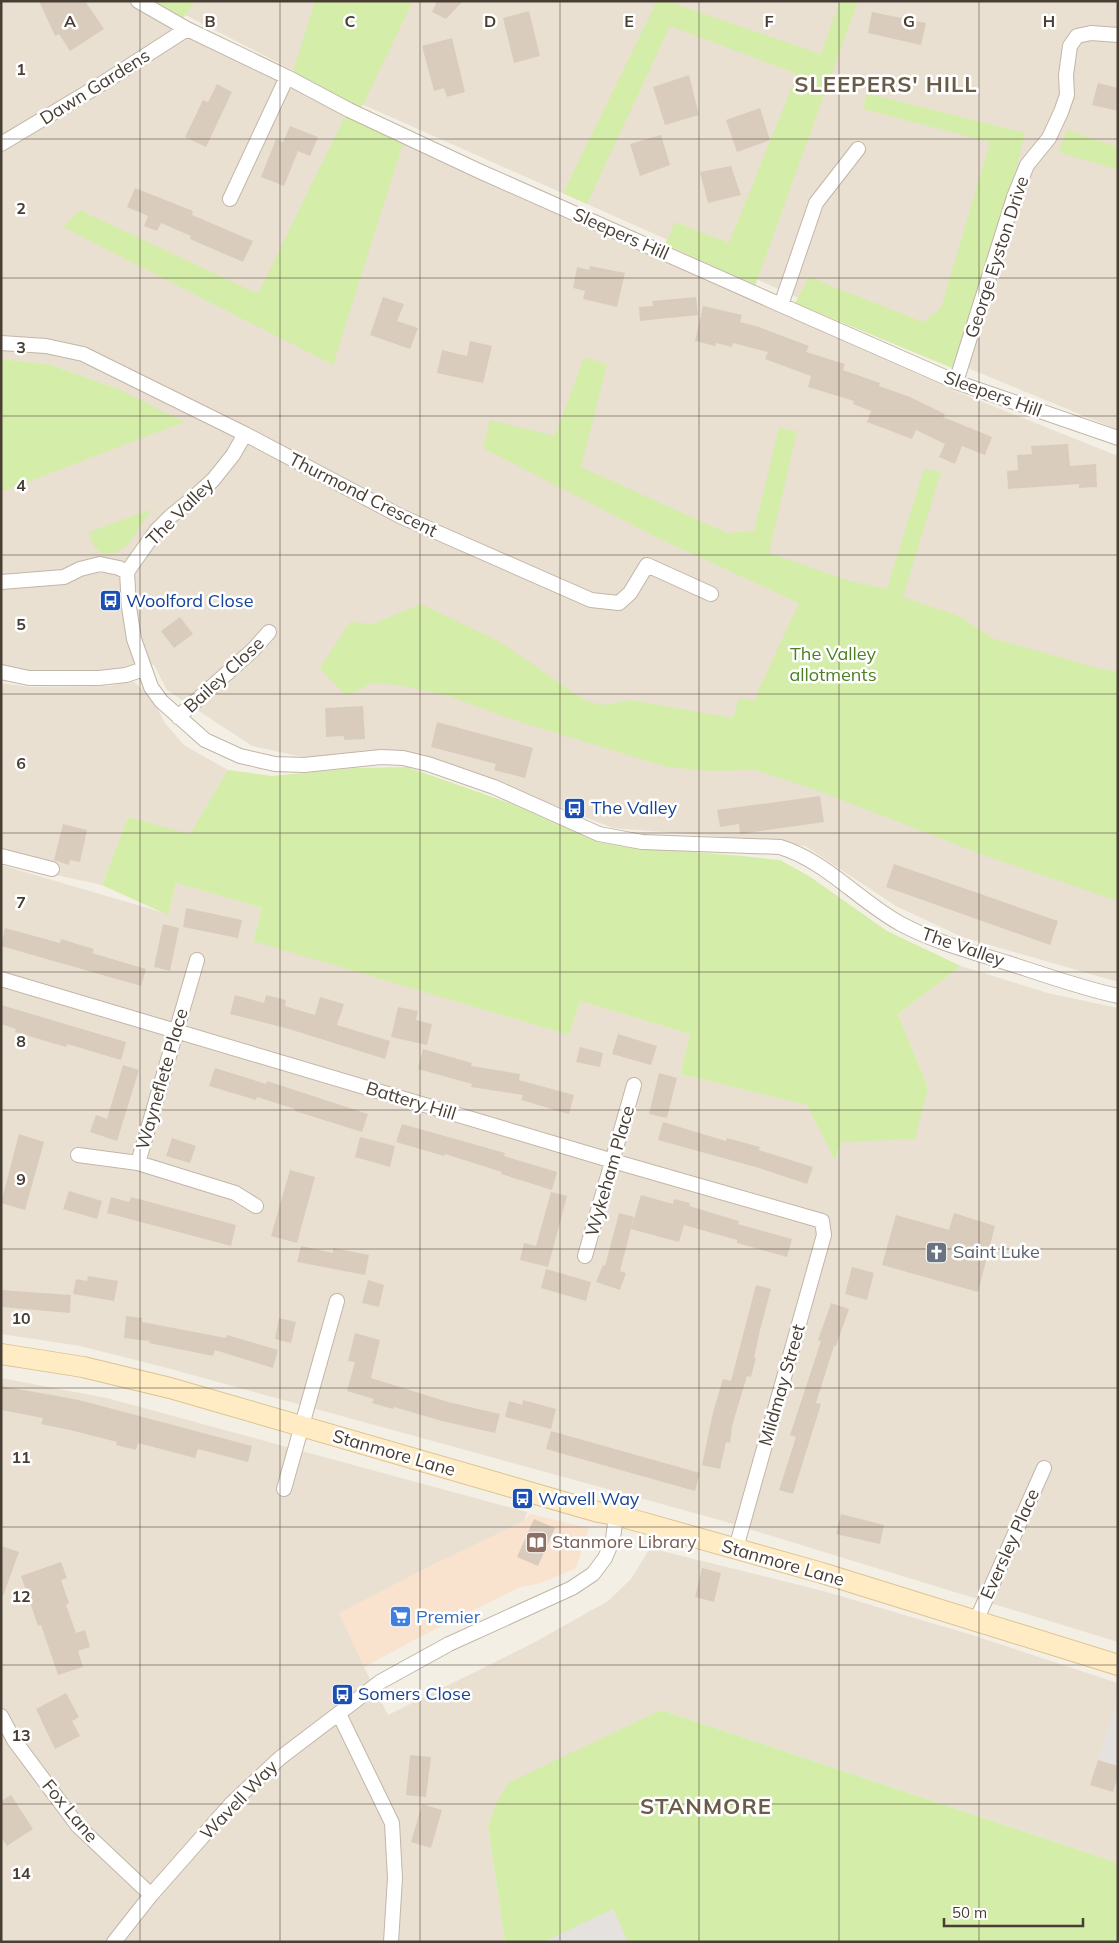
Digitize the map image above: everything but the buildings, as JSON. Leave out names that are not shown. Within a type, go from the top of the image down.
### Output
[{"type":"street","name":"Sleepers Hill","points":[[138,1],[187,29],[287,77],[374,122],[781,305],[956,382],[1118,438]]},
{"type":"street","name":"Dawn Gardens","points":[[1,144],[103,83],[187,29]]},
{"type":"street","name":"George Eyston Drive","points":[[956,382],[1014,197],[1027,165],[1049,138],[1067,95],[1066,75],[1070,46],[1077,36],[1091,33],[1118,35]]},
{"type":"street","points":[[230,199],[287,77]]},
{"type":"street","points":[[781,305],[816,203],[858,149]]},
{"type":"street","name":"Thurmond Crescent","points":[[1,344],[46,346],[83,354],[245,434],[400,516],[591,600],[619,603],[630,593],[646,566],[711,594]]},
{"type":"street","name":"The Valley","points":[[245,434],[233,456],[212,480],[166,521],[127,572],[129,606],[134,639],[151,687],[161,701],[205,740],[240,756],[275,764],[304,765],[373,758],[403,758],[428,764],[494,787],[599,834],[642,842],[780,847],[796,852],[814,862],[874,908],[918,932],[960,948],[1118,996]]},
{"type":"street","points":[[1,582],[64,577],[80,568],[100,564],[119,568],[127,572]]},
{"type":"street","name":"Bailey Close","points":[[178,717],[253,650],[269,632]]},
{"type":"street","points":[[1,672],[30,678],[99,678],[126,675],[144,669]]},
{"type":"street","points":[[1,856],[52,869]]},
{"type":"street","name":"Wayneflete Place","points":[[197,960],[138,1163],[236,1193],[256,1206]]},
{"type":"street","name":"Battery Hill","points":[[1,979],[613,1161],[822,1221]]},
{"type":"street","name":"Wykeham Place","points":[[585,1256],[634,1085]]},
{"type":"street","points":[[78,1155],[138,1163]]},
{"type":"street","name":"Mildmay Street","points":[[736,1548],[824,1235],[822,1221]]},
{"type":"street","points":[[284,1489],[337,1301]]},
{"type":"street","name":"Stanmore Lane","points":[[1,1354],[83,1368],[170,1388],[598,1512],[616,1515],[736,1548],[1118,1665]]},
{"type":"street","name":"Eversley Place","points":[[976,1621],[1044,1468]]},
{"type":"street","name":"Wavell Way","points":[[114,1942],[151,1895],[232,1803],[280,1758],[380,1682],[449,1644],[572,1588],[593,1574],[605,1558],[613,1539],[616,1515]]},
{"type":"street","points":[[340,1714],[392,1823],[395,1878],[391,1942]]},
{"type":"street","name":"Fox Lane","points":[[1,1716],[14,1740],[78,1826],[151,1895]]},
{"type":"shaded area","points":[[1,1],[129,1],[350,118],[570,219],[955,391],[1118,456],[1118,982],[962,937],[896,906],[805,846],[738,838],[613,828],[443,762],[398,750],[307,758],[252,746],[167,690],[154,665],[110,670],[1,671],[1,492],[57,469],[116,388],[48,364],[1,359]]},
{"type":"shaded area","points":[[158,1],[1118,1],[1118,430],[810,303],[339,94]]},
{"type":"shaded area","points":[[133,681],[152,698],[165,723],[184,745],[228,770],[190,835],[128,817],[102,885],[1,863],[1,683],[30,687],[109,686]]},
{"type":"shaded area","points":[[1,865],[168,914],[176,883],[262,908],[253,940],[569,1035],[580,1001],[690,1034],[680,1074],[808,1105],[836,1159],[842,1142],[928,1088],[898,1014],[961,966],[1048,993],[1118,1008],[1118,1642],[716,1519],[167,1368],[80,1346],[1,1334]]},
{"type":"shaded area","points":[[1,1378],[107,1398],[527,1512],[524,1521],[506,1530],[364,1667],[388,1715],[535,1642],[608,1601],[631,1579],[650,1548],[827,1592],[972,1635],[1118,1683],[1118,1863],[661,1710],[488,1826],[505,1942],[1,1942]]},
{"type":"shaded area","points":[[530,1514],[589,1528],[576,1568],[538,1584],[521,1587],[441,1626],[364,1667],[339,1613],[428,1567],[524,1521]]},
{"type":"shaded area","points":[[1118,1695],[1118,1767],[1098,1761]]},
{"type":"shaded area","points":[[613,1909],[628,1942],[543,1942]]},
{"type":"green space","points":[[148,1],[195,1],[182,20]]},
{"type":"green space","points":[[315,1],[413,1],[363,105],[359,108],[292,75]]},
{"type":"green space","points":[[657,1],[667,1],[821,54],[840,1],[858,1],[755,286],[665,244],[675,222],[729,243],[797,74],[670,26],[587,204],[563,193]]},
{"type":"green space","points":[[867,93],[1025,133],[1014,178],[952,368],[795,303],[809,277],[923,322],[941,308],[990,142],[863,109]]},
{"type":"green space","points":[[345,116],[403,143],[333,365],[63,227],[80,210],[258,294]]},
{"type":"green space","points":[[1067,130],[1118,147],[1118,170],[1058,152]]},
{"type":"green space","name":"The Valley allotments","points":[[584,357],[607,365],[581,467],[727,533],[754,531],[779,428],[797,431],[769,553],[850,581],[887,589],[924,469],[941,472],[903,597],[959,616],[992,638],[1101,669],[1118,671],[1118,901],[986,856],[816,790],[755,770],[710,771],[667,767],[514,720],[446,695],[397,685],[372,683],[346,696],[320,668],[350,622],[373,624],[421,604],[502,643],[584,700],[603,705],[630,700],[733,718],[739,698],[755,701],[799,603],[658,538],[483,448],[490,420],[555,436]]},
{"type":"green space","points":[[1,359],[48,364],[116,388],[184,422],[1,492]]},
{"type":"green space","points":[[152,509],[126,547],[113,553],[102,553],[94,547],[89,532]]},
{"type":"green space","points":[[407,767],[512,804],[598,842],[628,847],[780,860],[809,876],[887,931],[961,966],[898,1014],[928,1088],[915,1139],[842,1142],[835,1160],[807,1105],[680,1074],[690,1034],[580,1001],[569,1035],[253,941],[262,908],[176,883],[168,915],[102,885],[128,817],[190,834],[228,770],[272,776],[356,768]]},
{"type":"green space","points":[[661,1710],[1118,1863],[1118,1942],[505,1942],[488,1826],[498,1800],[508,1783]]},
{"type":"place","name":"Woolford Close","points":[[110,601]]},
{"type":"place","name":"The Valley","points":[[575,808]]},
{"type":"place","name":"Saint Luke","points":[[937,1252]]},
{"type":"place","name":"Wavell Way","points":[[522,1499]]},
{"type":"place","name":"Stanmore Library","points":[[536,1542]]},
{"type":"place","name":"Premier","points":[[400,1617]]},
{"type":"place","name":"Somers Close","points":[[342,1694]]},
{"type":"district","name":"SLEEPERS' HILL","points":[[886,84]]},
{"type":"district","name":"STANMORE","points":[[706,1806]]}]
